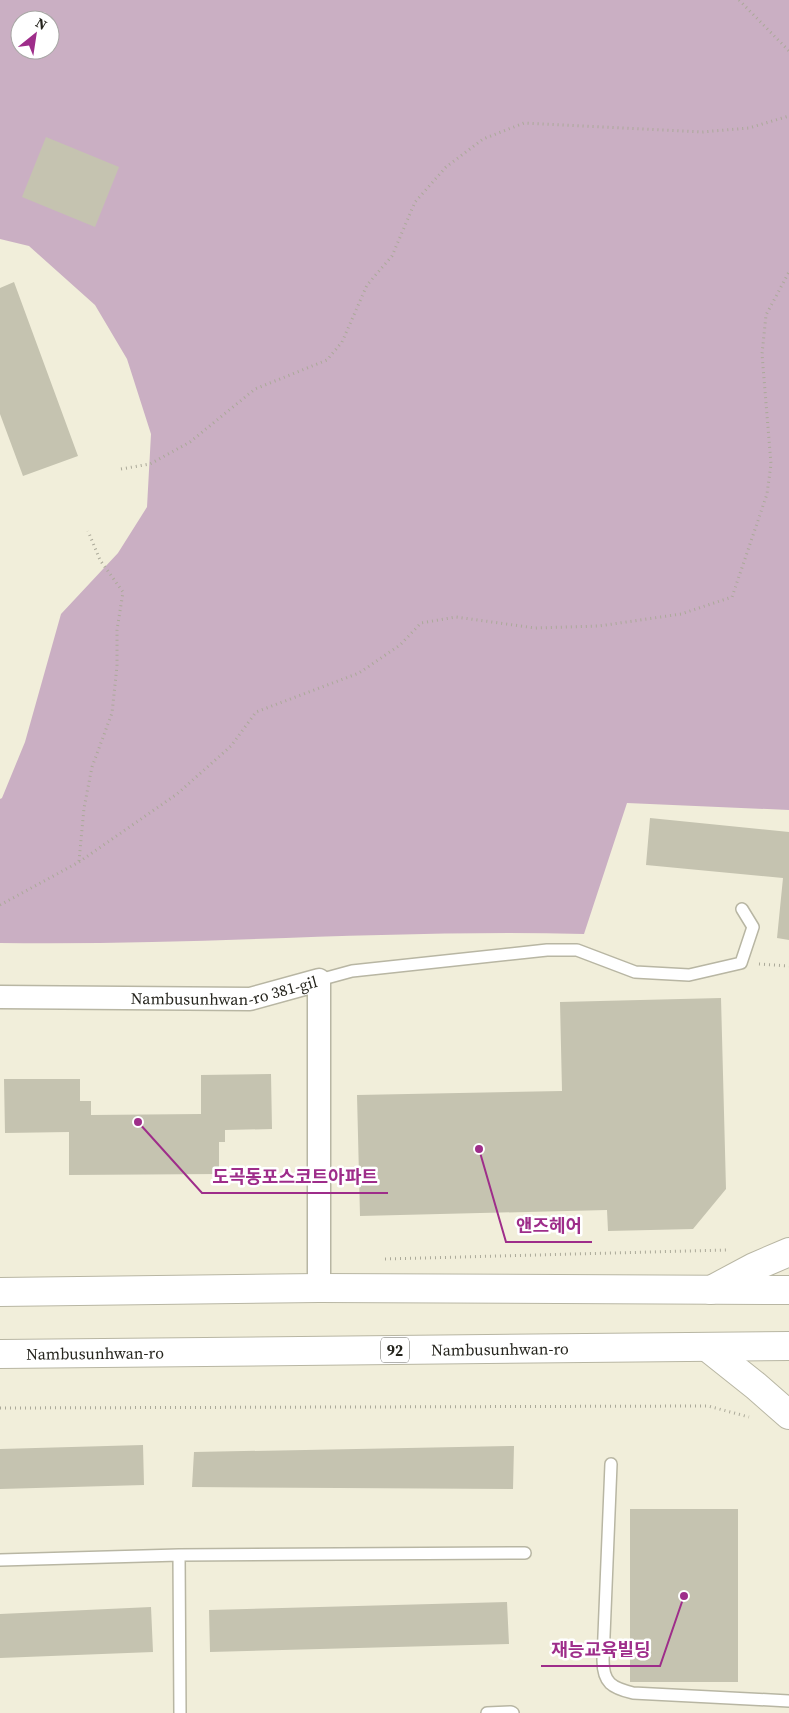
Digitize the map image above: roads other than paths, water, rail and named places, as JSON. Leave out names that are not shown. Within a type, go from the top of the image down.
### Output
[{"type":"main road","points":[[711,1290],[754,1267],[789,1252]]},
{"type":"main road","points":[[0,1292],[319,1288],[789,1290]]},
{"type":"main road","name":"Nambusunhwan-ro","points":[[0,1354],[789,1346]]},
{"type":"main road","points":[[707,1348],[756,1386],[789,1415]]},
{"type":"street","name":"Nambusunhwan-ro 381-gil","points":[[0,997],[250,999],[319,980],[319,1288]]},
{"type":"lane","points":[[319,980],[352,972],[547,950],[577,950],[635,972],[689,975],[741,963],[753,927],[742,909]]},
{"type":"lane","points":[[611,1464],[603,1660],[603,1671],[608,1682],[619,1690],[633,1693],[789,1701]]},
{"type":"lane","points":[[0,1560],[179,1555],[525,1553]]},
{"type":"lane","points":[[179,1555],[180,1713]]},
{"type":"lane","points":[[487,1713],[513,1713]]},
{"type":"place","name":"도곡동포스코트아파트","points":[[138,1122]]},
{"type":"place","name":"앤즈헤어","points":[[479,1149]]},
{"type":"place","name":"재능교육빌딩","points":[[684,1596]]}]
